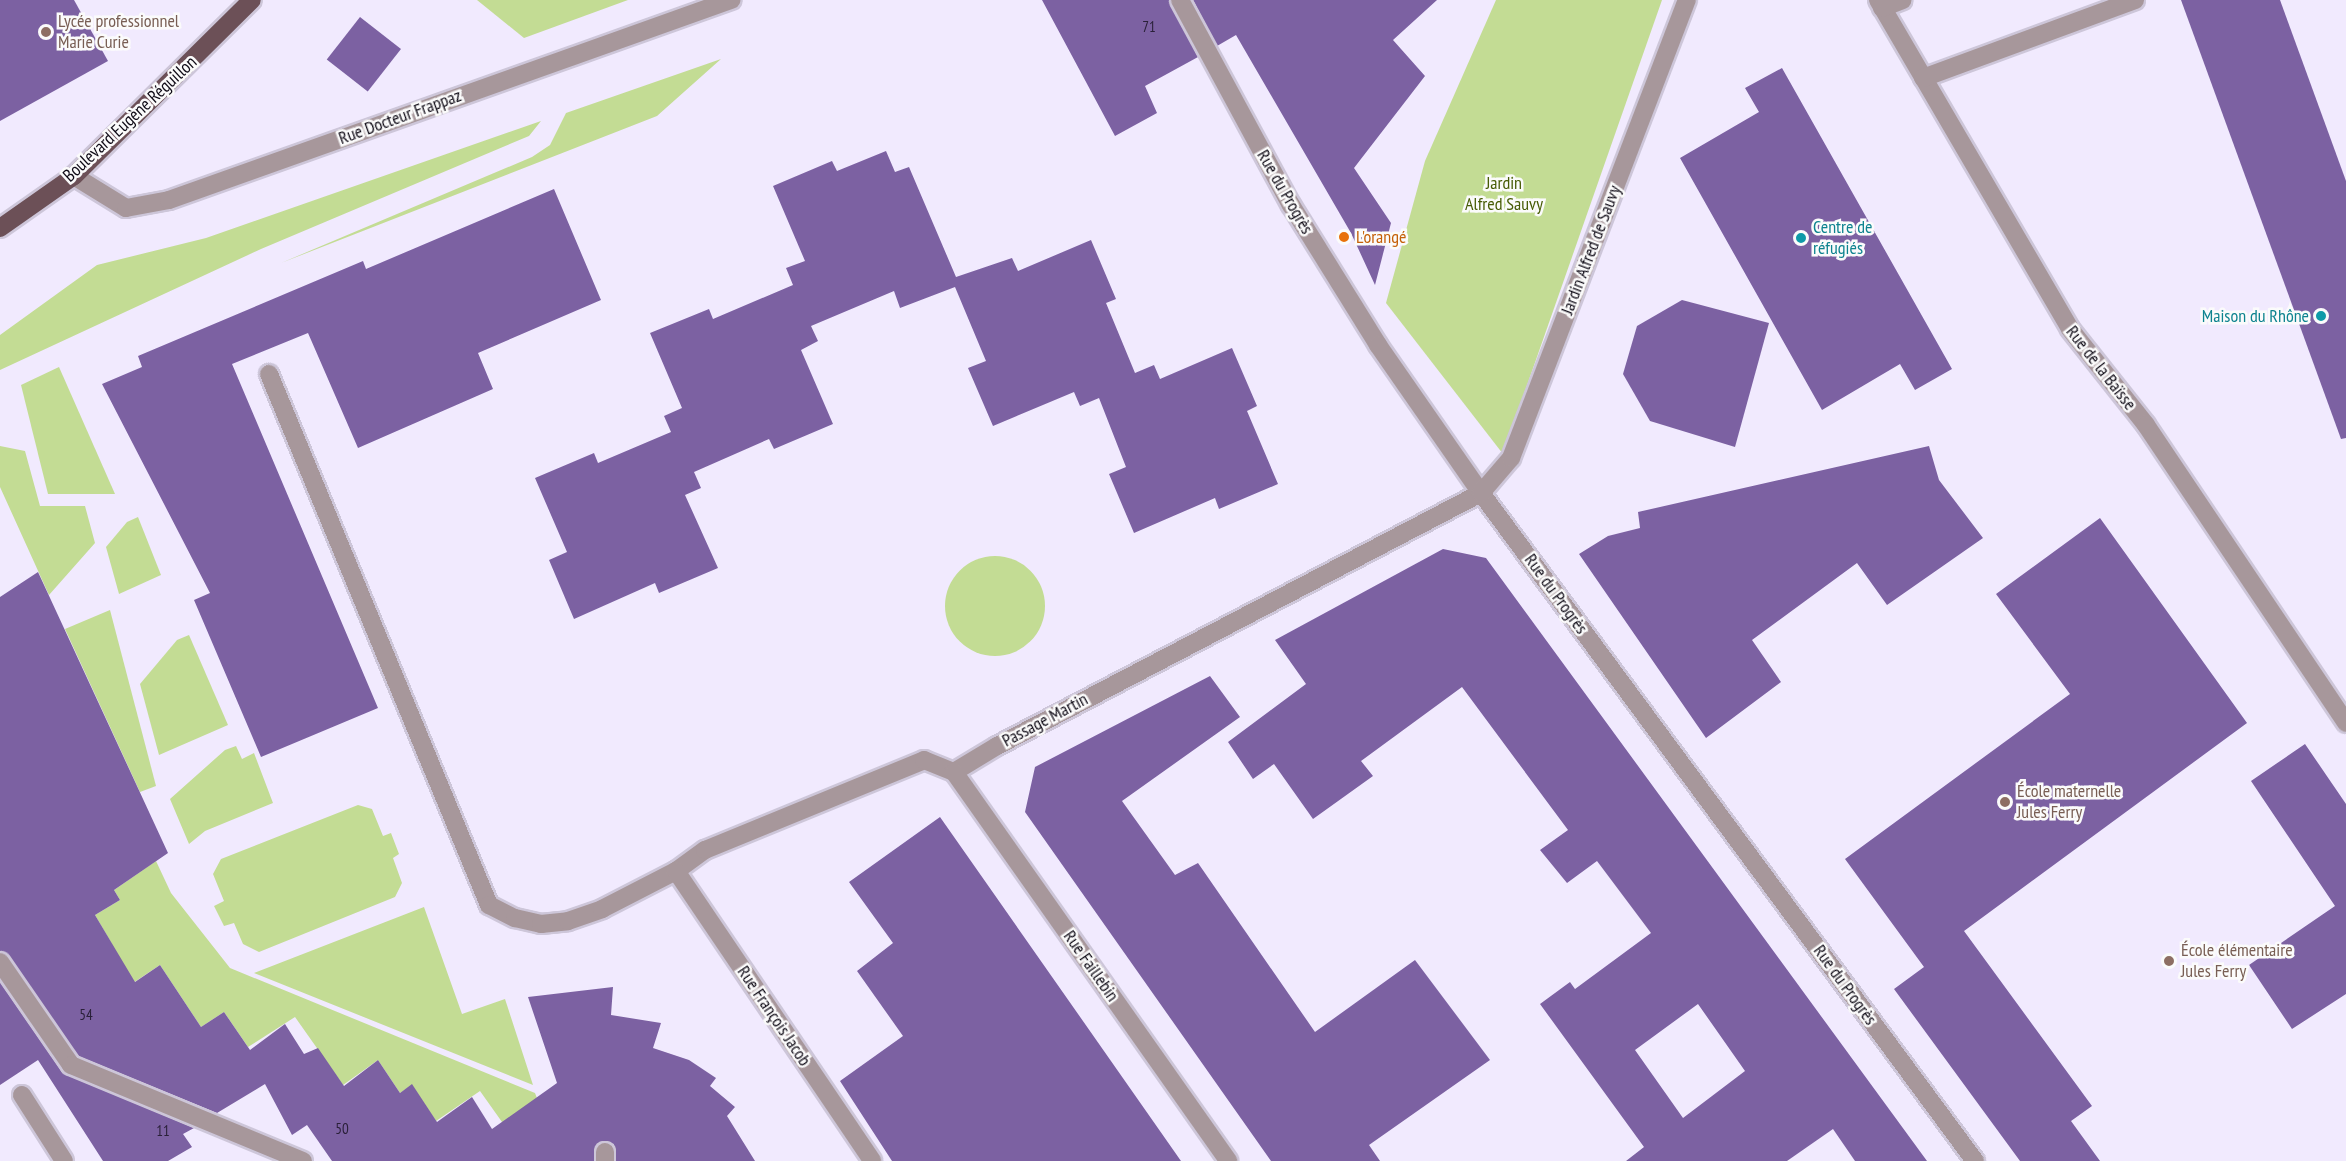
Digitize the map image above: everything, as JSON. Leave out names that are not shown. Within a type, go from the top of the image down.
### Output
[{"type":"main road","name":"Boulevard Eugène Réguillon","points":[[0,228],[74,176],[252,0]]},
{"type":"street","name":"Rue Docteur Frappaz","points":[[74,176],[126,208],[169,200],[731,0]]},
{"type":"street","name":"Rue du Progrès","points":[[1180,0],[1291,205],[1378,345],[1481,493],[1975,1161]]},
{"type":"street","name":"Jardin Alfred de Sauvy","points":[[1481,493],[1511,458],[1687,0]]},
{"type":"street","points":[[1880,4],[1903,0]]},
{"type":"street","points":[[1923,78],[2135,0]]},
{"type":"street","name":"Rue de la Baïsse","points":[[1880,4],[2070,329],[2146,425],[2346,723]]},
{"type":"street","points":[[269,374],[489,905],[515,918],[541,924],[568,921],[602,909],[676,871],[705,850],[924,760],[954,772]]},
{"type":"street","name":"Passage Martin","points":[[954,772],[997,746],[1481,493]]},
{"type":"street","name":"Rue Faillebin","points":[[954,772],[1228,1161]]},
{"type":"street","name":"Rue François Jacob","points":[[676,871],[872,1161]]},
{"type":"street","points":[[0,962],[71,1065],[303,1161]]},
{"type":"street","points":[[22,1095],[64,1161]]},
{"type":"green space","points":[[477,0],[628,0],[524,38]]},
{"type":"green space","name":"Jardin Alfred Sauvy","points":[[1496,0],[1662,0],[1503,454],[1386,303],[1425,161]]},
{"type":"green space","points":[[721,59],[657,116],[281,263],[532,157],[550,145],[566,113]]},
{"type":"green space","points":[[541,121],[529,136],[261,249],[0,370],[0,335],[97,265],[206,238]]},
{"type":"green space","points":[[59,367],[115,494],[48,494],[21,385]]},
{"type":"green space","points":[[0,446],[25,451],[40,506],[85,506],[95,543],[49,595],[0,487]]},
{"type":"green space","points":[[138,517],[161,575],[119,594],[106,547],[127,522]]},
{"type":"green space","points":[[995,556],[1014,560],[1030,571],[1041,587],[1045,606],[1041,625],[1030,641],[1014,652],[995,656],[976,652],[960,641],[949,625],[945,606],[949,587],[960,571],[976,560]]},
{"type":"green space","points":[[110,610],[156,786],[140,792],[65,629]]},
{"type":"green space","points":[[189,635],[228,725],[159,755],[140,684],[177,640]]},
{"type":"green space","points":[[236,746],[242,759],[254,753],[273,803],[205,831],[189,844],[170,799],[225,750]]},
{"type":"green space","points":[[358,805],[372,809],[383,836],[391,833],[399,854],[393,858],[402,883],[395,897],[259,952],[243,944],[234,923],[224,926],[214,906],[224,901],[213,874],[221,859]]},
{"type":"green space","points":[[156,861],[171,893],[230,968],[535,1093],[550,1132],[502,1122],[480,1091],[436,1121],[412,1085],[400,1093],[378,1060],[343,1085],[295,1017],[248,1047],[224,1012],[201,1027],[160,965],[127,987],[101,951],[112,944],[95,915],[120,900],[114,890]]},
{"type":"green space","points":[[424,907],[462,1014],[505,999],[533,1085],[254,973]]},
{"type":"building","name":"Lycée professionnel Marie Curie","points":[[0,0],[74,0],[108,61],[0,121]]},
{"type":"building","points":[[1042,0],[1169,0],[1198,57],[1145,86],[1157,113],[1115,136]]},
{"type":"building","points":[[1193,0],[1437,0],[1393,40],[1425,76],[1354,168],[1391,223],[1375,285],[1351,233],[1236,35],[1217,46]]},
{"type":"building","name":"Maison du Rhône","points":[[2181,0],[2280,0],[2346,181],[2346,438],[2341,439]]},
{"type":"building","points":[[360,17],[401,49],[368,92],[327,60]]},
{"type":"building","name":"Centre de réfugiés","points":[[1782,68],[1952,369],[1915,390],[1900,364],[1822,410],[1680,158],[1759,112],[1745,88]]},
{"type":"building","points":[[886,151],[895,172],[909,167],[956,277],[1012,258],[1018,271],[1091,240],[1116,299],[1106,303],[1135,373],[1154,365],[1160,379],[1232,348],[1257,406],[1247,411],[1278,484],[1219,509],[1215,498],[1134,533],[1109,474],[1126,467],[1099,398],[1080,406],[1074,392],[993,426],[968,368],[986,361],[955,287],[900,308],[894,291],[811,326],[818,341],[801,350],[833,424],[774,449],[769,439],[694,472],[701,488],[685,495],[718,568],[659,593],[655,583],[574,619],[549,560],[567,552],[535,478],[594,453],[598,463],[671,432],[664,416],[682,408],[650,333],[709,309],[713,319],[793,285],[786,268],[805,261],[773,186],[832,161],[837,171]]},
{"type":"building","points":[[554,189],[601,300],[478,353],[493,389],[358,448],[308,333],[232,364],[378,708],[261,757],[194,600],[210,593],[102,384],[142,367],[138,356],[363,261],[366,269]]},
{"type":"building","points":[[1682,300],[1769,323],[1735,447],[1650,421],[1623,374],[1637,326]]},
{"type":"building","points":[[1929,446],[1939,480],[1983,538],[1887,605],[1857,563],[1752,640],[1781,682],[1706,738],[1579,554],[1608,536],[1640,528],[1638,512]]},
{"type":"building","points":[[2100,518],[2247,723],[1964,931],[2092,1106],[2071,1121],[2100,1161],[2020,1161],[1894,989],[1924,967],[1845,859],[2070,694],[1996,594]]},
{"type":"building","points":[[1443,549],[1486,558],[1927,1161],[1855,1161],[1833,1129],[1787,1161],[1626,1161],[1644,1147],[1540,1004],[1570,982],[1575,989],[1651,933],[1597,861],[1567,883],[1540,850],[1568,830],[1462,687],[1361,761],[1373,776],[1313,819],[1274,764],[1253,779],[1228,742],[1306,684],[1275,640]],"holes":[[[1698,1004],[1745,1071],[1683,1118],[1635,1050]]]},
{"type":"building","points":[[38,572],[168,853],[114,890],[120,900],[95,915],[135,982],[160,965],[201,1027],[224,1012],[250,1050],[285,1024],[304,1054],[318,1048],[344,1086],[378,1060],[400,1093],[412,1084],[437,1122],[472,1097],[492,1129],[557,1083],[528,997],[613,987],[611,1015],[661,1023],[653,1048],[689,1060],[716,1078],[710,1086],[735,1107],[727,1116],[755,1161],[616,1161],[615,1147],[606,1141],[596,1146],[594,1161],[332,1161],[307,1125],[292,1135],[265,1084],[217,1113],[78,1056],[9,956],[0,951],[0,597]]},
{"type":"building","points":[[1210,676],[1240,717],[1122,801],[1175,875],[1198,863],[1315,1032],[1415,960],[1490,1060],[1369,1145],[1380,1161],[1271,1161],[1025,812],[1035,767]]},
{"type":"building","points":[[2305,744],[2346,804],[2346,994],[2292,1029],[2249,965],[2335,906],[2251,781]]},
{"type":"building","points":[[940,817],[1181,1161],[892,1161],[840,1081],[903,1036],[857,971],[893,943],[849,882]]},
{"type":"building","points":[[0,982],[62,1072],[194,1128],[183,1134],[192,1147],[168,1161],[103,1161],[38,1060],[0,1085]]},
{"type":"place","name":"Lycée professionnel Marie Curie","points":[[46,32]]},
{"type":"place","name":"L'orangé","points":[[1344,237]]},
{"type":"place","name":"Centre de réfugiés","points":[[1801,238]]},
{"type":"place","name":"Maison du Rhône","points":[[2321,316]]},
{"type":"place","name":"École maternelle Jules Ferry","points":[[2005,802]]},
{"type":"place","name":"École élémentaire Jules Ferry","points":[[2169,961]]}]
